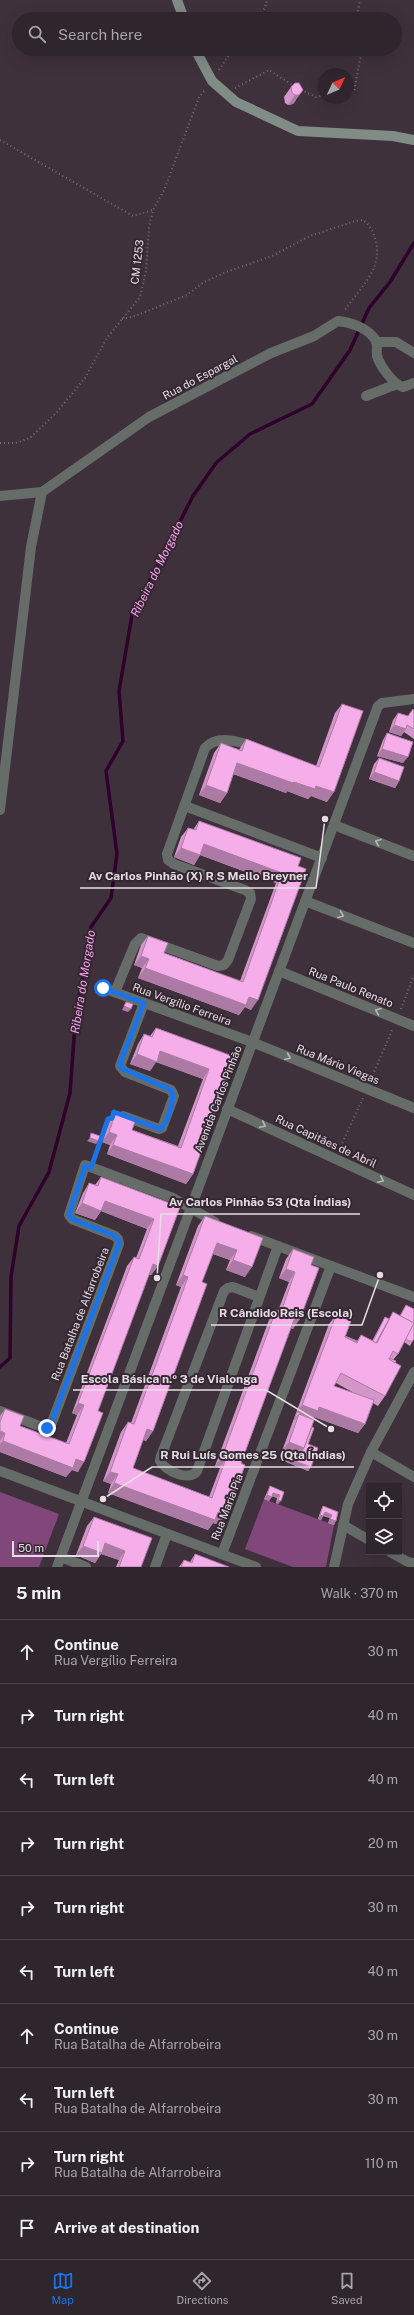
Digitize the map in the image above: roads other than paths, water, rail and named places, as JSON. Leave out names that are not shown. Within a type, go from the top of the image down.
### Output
[{"type":"street","points":[[177,0],[181,12]]},
{"type":"street","points":[[199,56],[213,82],[236,102],[298,131],[394,136],[414,140]]},
{"type":"street","name":"Rua do Espargal","points":[[42,492],[149,417],[271,353],[314,336],[338,321],[351,322],[374,338]]},
{"type":"street","points":[[414,353],[396,342],[374,338],[378,360],[397,384],[403,387],[414,383]]},
{"type":"street","points":[[366,396],[397,384]]},
{"type":"street","points":[[0,496],[42,492],[31,547],[0,810]]},
{"type":"street","name":"Avenida Carlos Pinhão","points":[[59,1562],[378,706],[382,703],[414,699]]},
{"type":"street","points":[[115,992],[135,944],[142,938],[218,966],[224,965],[228,960],[251,896],[245,890],[174,864],[168,860],[167,854],[208,745],[218,741],[231,741],[243,743],[264,750]]},
{"type":"street","points":[[185,806],[322,858]]},
{"type":"street","points":[[334,825],[414,856]]},
{"type":"street","points":[[305,901],[414,943]]},
{"type":"street","name":"Rua Paulo Renato","points":[[279,971],[414,1026]]},
{"type":"street","name":"Rua Vergílio Ferreira","points":[[103,988],[252,1042]]},
{"type":"street","points":[[119,1114],[160,1129],[164,1125],[174,1096],[171,1090],[125,1072],[120,1066],[144,1003]]},
{"type":"street","name":"Rua Mário Viegas","points":[[252,1042],[414,1108]]},
{"type":"street","name":"Rua Capitães de Abril","points":[[227,1109],[414,1196]]},
{"type":"street","name":"Rua Batalha de Alfarrobeira","points":[[0,1411],[42,1427],[47,1428],[51,1424],[119,1244],[118,1239],[115,1236],[72,1219],[69,1215],[88,1167],[173,1198],[190,1209]]},
{"type":"street","points":[[190,1209],[206,1219],[227,1227]]},
{"type":"street","points":[[242,1232],[414,1297]]},
{"type":"street","points":[[259,1297],[233,1287],[228,1288],[224,1292],[161,1456],[160,1461],[165,1467],[187,1476],[192,1476],[198,1471],[278,1246]]},
{"type":"street","name":"Rua Maria Pia","points":[[222,1554],[331,1266]]},
{"type":"street","points":[[334,1567],[348,1504],[371,1452],[411,1387],[414,1372]]},
{"type":"street","points":[[371,1452],[414,1477]]},
{"type":"street","points":[[0,1471],[256,1567]]},
{"type":"street","points":[[343,1525],[366,1538]]},
{"type":"street","points":[[155,1567],[167,1534]]},
{"type":"street","points":[[395,1555],[408,1562],[414,1563]]},
{"type":"street","points":[[59,1562],[86,1567]]},
{"type":"waterway","name":"Ribeira do Morgado","points":[[0,1367],[10,1358],[11,1277],[19,1226],[49,1172],[70,1093],[75,1024],[91,927],[111,898],[117,854],[106,771],[123,741],[119,691],[132,615],[193,496],[216,463],[250,434],[312,404],[350,350],[369,308],[390,282],[414,243]]},
{"type":"place","name":"Av Carlos Pinhão (X) R S Mello Breyner","points":[[325,819]]},
{"type":"place","name":"R Cândido Reis (Escola)","points":[[380,1275]]},
{"type":"place","name":"Av Carlos Pinhão 53 (Qta Índias)","points":[[157,1278]]},
{"type":"place","name":"Escola Básica n.º 3 de Vialonga","points":[[331,1429]]},
{"type":"place","name":"R Rui Luís Gomes 25 (Qta Índias)","points":[[103,1499]]}]
